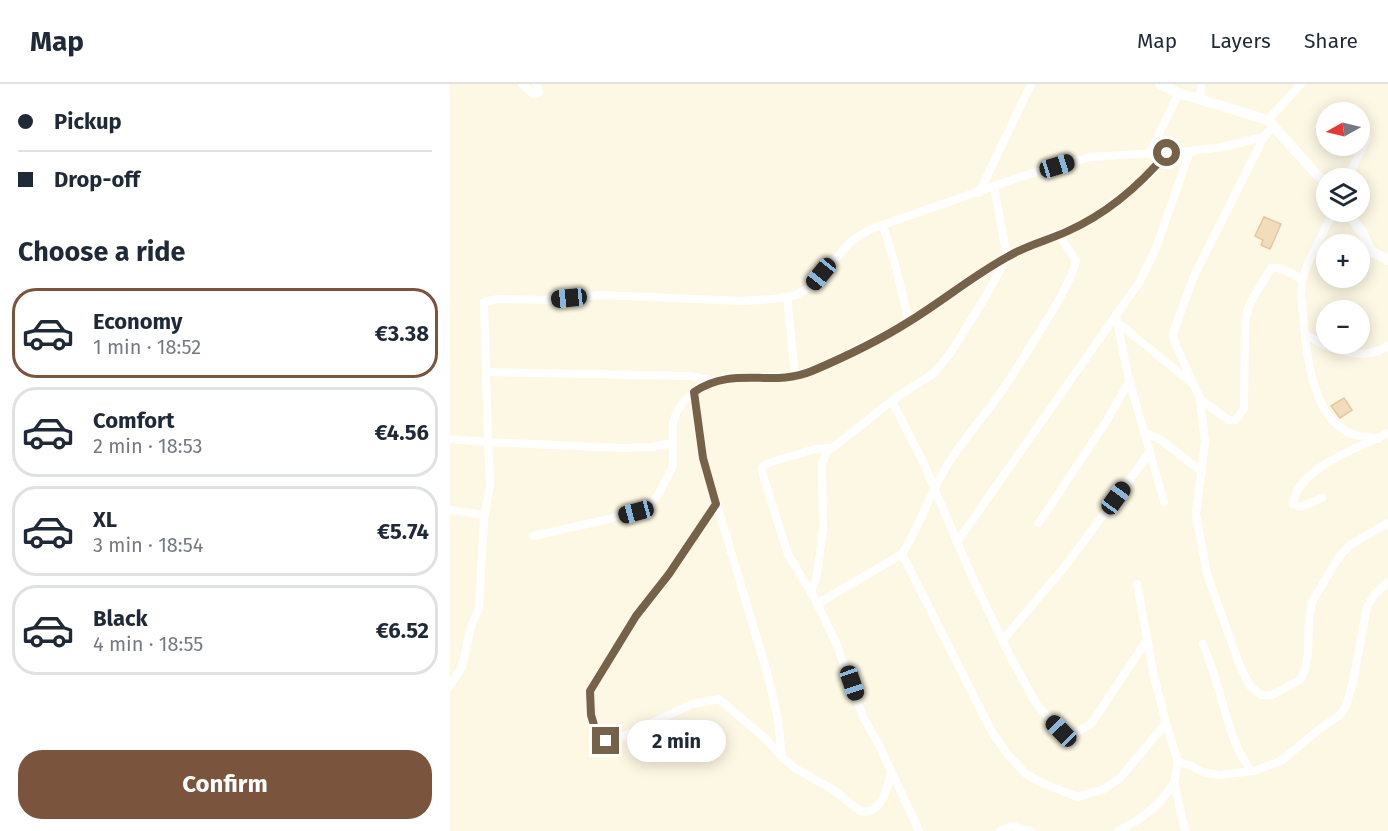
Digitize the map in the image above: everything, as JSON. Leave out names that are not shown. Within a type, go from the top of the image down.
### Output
[{"type":"street","points":[[522,84],[534,94],[539,92],[537,84]]},
{"type":"street","points":[[979,193],[1030,84]]},
{"type":"street","points":[[1160,84],[1179,93],[1271,123],[1316,174]]},
{"type":"street","points":[[1200,100],[1201,84]]},
{"type":"street","points":[[1301,84],[1271,123],[1194,276],[1173,333],[1179,354],[1200,399],[1205,442],[1196,514],[1207,574],[1240,666],[1250,686],[1261,695],[1272,695],[1300,680],[1305,670],[1308,653],[1309,617],[1312,602],[1339,557],[1350,545],[1388,523]]},
{"type":"street","points":[[1149,154],[1179,93]]},
{"type":"street","points":[[450,685],[462,667],[471,627],[479,608],[485,514],[490,485],[484,302],[498,299],[553,300],[601,295],[742,301],[787,297],[812,286],[851,241],[871,229],[1026,175],[1090,156],[1190,151],[1223,147],[1264,137]]},
{"type":"street","points":[[957,542],[1140,281],[1152,257],[1190,151]]},
{"type":"street","points":[[533,536],[609,519],[648,507],[658,495],[673,466],[673,423],[677,411],[694,392],[713,381],[724,378],[795,376],[812,371],[909,322],[1007,257],[1091,220],[1148,176],[1167,153]]},
{"type":"street","points":[[811,592],[817,575],[823,529],[822,463],[827,452],[892,401],[933,374],[949,356],[1007,257],[994,187]]},
{"type":"street","points":[[1328,222],[1302,280],[1301,295],[1314,388],[1325,412],[1340,427],[1354,435],[1378,439]]},
{"type":"street","points":[[1354,222],[1371,251],[1388,260]]},
{"type":"street","points":[[883,225],[909,322]]},
{"type":"street","points":[[818,604],[902,554],[949,461],[992,405],[1035,339],[1074,268],[1076,261],[1059,235]]},
{"type":"street","points":[[1200,399],[1228,420],[1236,420],[1240,416],[1244,408],[1243,343],[1249,305],[1271,268],[1275,267],[1289,272],[1302,280]]},
{"type":"street","points":[[787,297],[795,376]]},
{"type":"street","points":[[1116,318],[1195,386]]},
{"type":"street","points":[[1116,318],[1130,380],[1164,502]]},
{"type":"street","points":[[1306,335],[1327,348],[1349,353],[1382,350],[1388,346]]},
{"type":"street","points":[[488,372],[690,376],[713,381]]},
{"type":"street","points":[[1039,523],[1106,422],[1130,380]]},
{"type":"street","points":[[694,392],[703,458],[767,672],[778,718],[782,757]]},
{"type":"street","points":[[892,401],[934,487],[1002,640],[1036,705],[1061,731],[1072,735],[1090,724],[1147,640]]},
{"type":"street","points":[[1144,432],[1161,440],[1202,472]]},
{"type":"street","points":[[1322,498],[1300,507],[1293,504],[1297,490],[1322,466],[1388,433]]},
{"type":"street","points":[[450,439],[622,448],[652,447],[673,443]]},
{"type":"street","points":[[832,448],[815,449],[787,456],[763,466],[762,470],[788,554],[818,604],[836,643],[863,717],[919,831]]},
{"type":"street","points":[[1002,640],[1066,566],[1150,452]]},
{"type":"street","points":[[716,504],[669,574],[623,634],[590,691],[591,715],[598,736],[606,741],[613,741],[692,704],[719,699],[765,738],[796,769],[832,789],[860,811],[873,811],[882,799],[891,773]]},
{"type":"street","points":[[450,510],[485,514]]},
{"type":"street","points":[[902,554],[992,732],[1008,755],[1026,774],[1052,787],[1078,796],[1104,789],[1120,778],[1166,723]]},
{"type":"street","points":[[1178,762],[1203,772],[1219,775],[1251,771],[1281,761],[1341,714],[1353,682],[1367,607],[1375,594],[1388,582]]},
{"type":"street","points":[[1118,831],[1151,810],[1169,791],[1174,782],[1178,762],[1166,723],[1137,584]]},
{"type":"street","points":[[1203,644],[1228,728],[1239,754],[1251,771]]},
{"type":"street","points":[[1174,782],[1185,831]]},
{"type":"street","points":[[1000,831],[1012,826],[1031,831]]},
{"type":"building","points":[[1264,217],[1281,224],[1270,249],[1261,245],[1263,240],[1255,236]]},
{"type":"building","points":[[1344,398],[1352,410],[1340,418],[1331,406]]},
{"type":"route","points":[[606,741],[598,736],[594,725],[591,715],[590,691],[623,634],[669,574],[716,504],[703,458],[694,392],[713,381],[724,378],[795,376],[812,371],[853,351],[909,322],[1010,255],[1091,220],[1148,176],[1167,153]]}]
